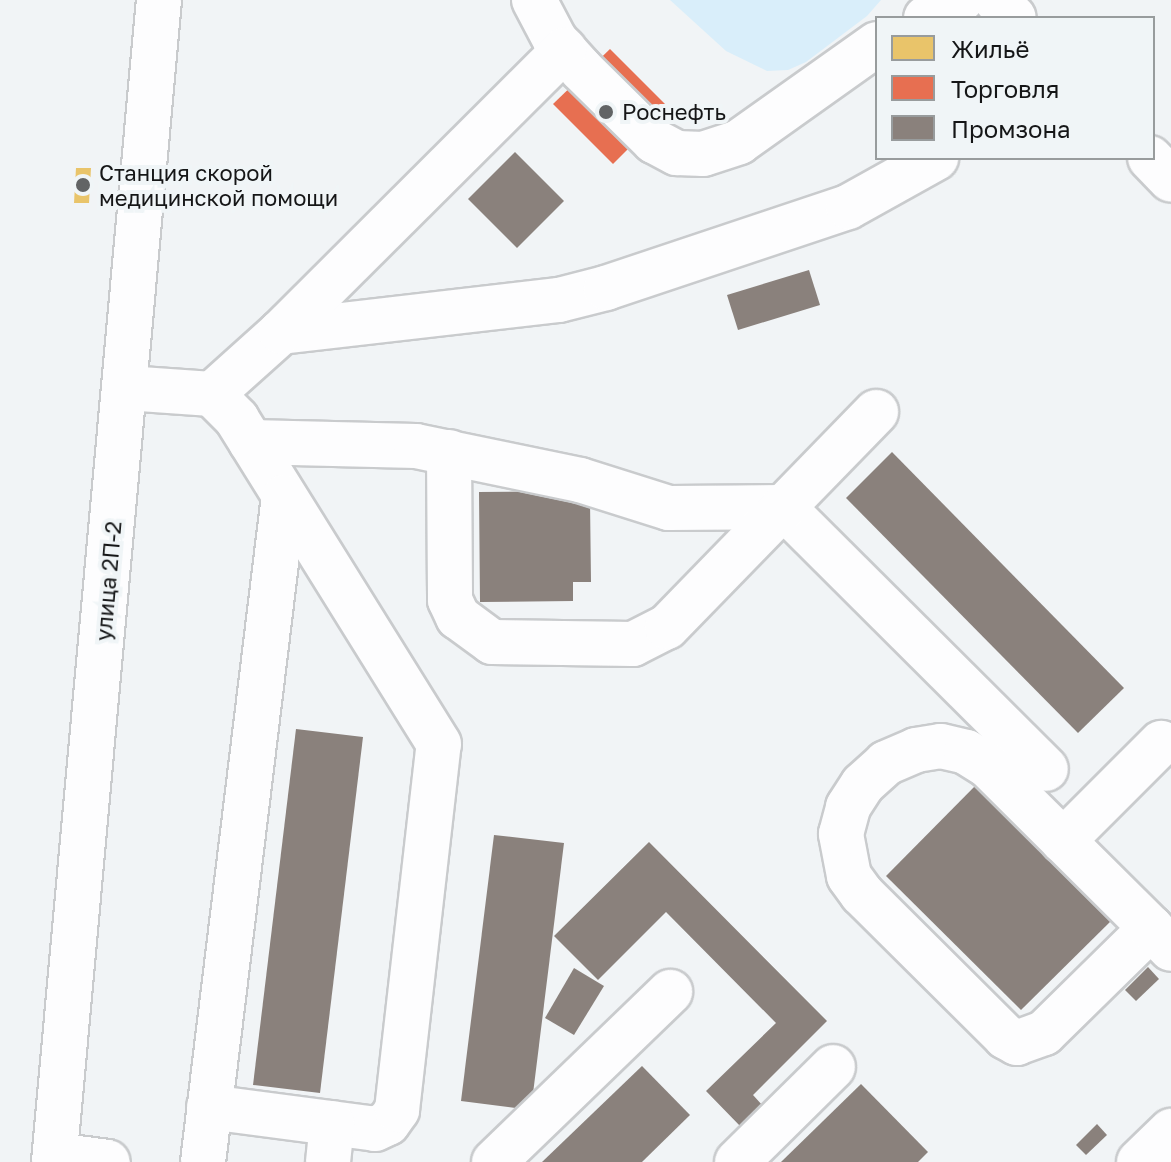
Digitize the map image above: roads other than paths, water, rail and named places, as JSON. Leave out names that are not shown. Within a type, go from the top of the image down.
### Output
[{"type":"main road","name":"улица 2П-2","points":[[54,1158],[159,0]]},
{"type":"main road","points":[[534,0],[537,12],[564,50],[654,141],[677,153],[703,154],[739,142],[875,45]]},
{"type":"main road","points":[[930,16],[961,0]]},
{"type":"main road","points":[[996,0],[1012,16]]},
{"type":"main road","points":[[212,394],[281,332],[564,50]]},
{"type":"main road","points":[[281,332],[559,300],[606,288],[848,207],[932,160]]},
{"type":"main road","points":[[1152,160],[1171,180]]},
{"type":"main road","points":[[126,388],[212,394],[237,419],[439,744],[397,1110],[388,1123],[330,1143],[209,1107]]},
{"type":"main road","points":[[449,452],[450,600],[458,617],[492,642],[633,644],[667,627],[876,412]]},
{"type":"main road","points":[[251,442],[416,446],[580,480],[669,508],[783,507],[1046,769]]},
{"type":"main road","points":[[203,1162],[284,497]]},
{"type":"main road","points":[[1063,841],[1161,743]]},
{"type":"main road","points":[[941,746],[966,752],[987,765],[1161,939],[1044,1033],[1017,1043],[1006,1037],[862,894],[849,876],[841,834],[848,807],[863,784],[886,763],[916,750],[941,746]]},
{"type":"main road","points":[[494,1162],[670,992]]},
{"type":"main road","points":[[737,1162],[833,1067]]},
{"type":"main road","points":[[1139,1162],[1171,1131]]},
{"type":"main road","points":[[54,1158],[108,1162]]},
{"type":"place","name":"Роснефть","points":[[606,112]]},
{"type":"place","name":"Станция скорой медицинской помощи","points":[[83,185]]}]
